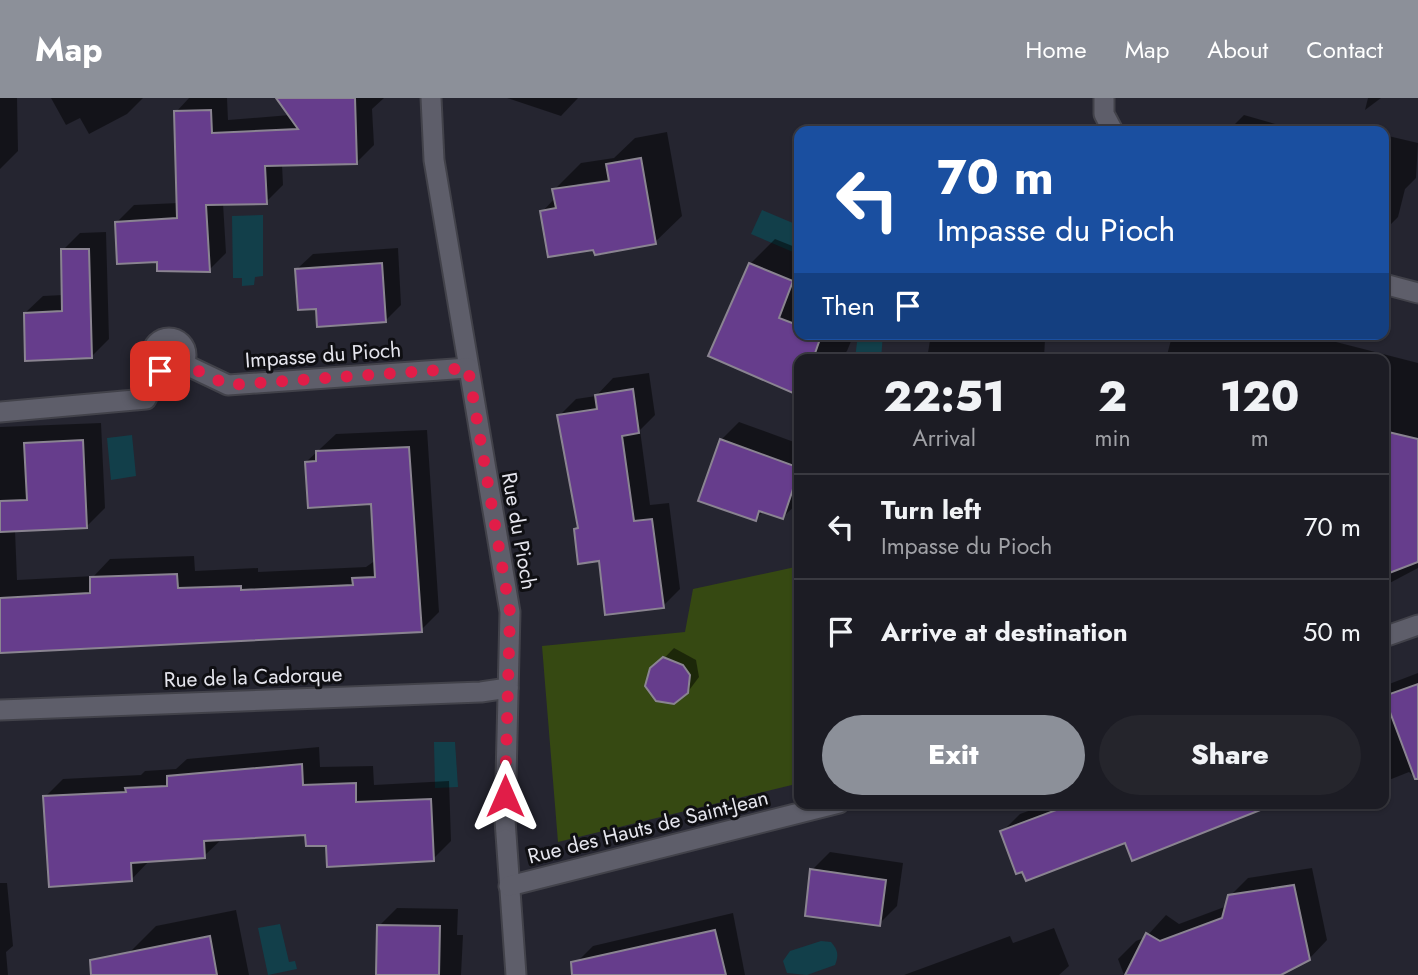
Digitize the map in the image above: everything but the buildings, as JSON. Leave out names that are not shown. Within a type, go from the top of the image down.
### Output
[{"type":"street","name":"Rue du Pioch","points":[[431,98],[434,160],[510,612],[505,820],[516,975]]},
{"type":"street","points":[[1104,98],[1104,114],[1110,126]]},
{"type":"street","points":[[1389,285],[1418,293]]},
{"type":"street","points":[[171,338],[183,345],[187,358],[184,364],[173,372],[160,371],[155,366],[151,353],[158,341],[171,338]]},
{"type":"street","name":"Impasse du Pioch","points":[[184,364],[228,385],[468,368]]},
{"type":"street","points":[[0,412],[146,399],[160,371]]},
{"type":"street","points":[[1389,635],[1418,625]]},
{"type":"street","name":"Rue de la Cadorque","points":[[0,710],[481,692],[508,688]]},
{"type":"street","name":"Rue des Hauts de Saint-Jean","points":[[509,886],[815,809]]},
{"type":"green space","points":[[794,567],[794,784],[558,842],[542,646],[685,632],[693,589]]},
{"type":"water","points":[[762,210],[794,223],[794,252],[751,234]]},
{"type":"water","points":[[263,215],[263,276],[255,277],[254,285],[242,286],[242,278],[233,278],[232,216]]},
{"type":"water","points":[[857,340],[883,340],[881,354],[856,354]]},
{"type":"water","points":[[132,435],[136,476],[111,480],[107,438]]},
{"type":"water","points":[[434,742],[455,742],[458,787],[435,788]]},
{"type":"water","points":[[280,924],[289,962],[295,961],[297,969],[268,975],[258,928]]},
{"type":"water","points":[[821,941],[831,942],[835,948],[835,965],[807,975],[787,973],[783,961],[790,951]]},
{"type":"route","points":[[160,371],[173,372],[184,364],[228,385],[468,368],[510,612],[505,796]]}]
